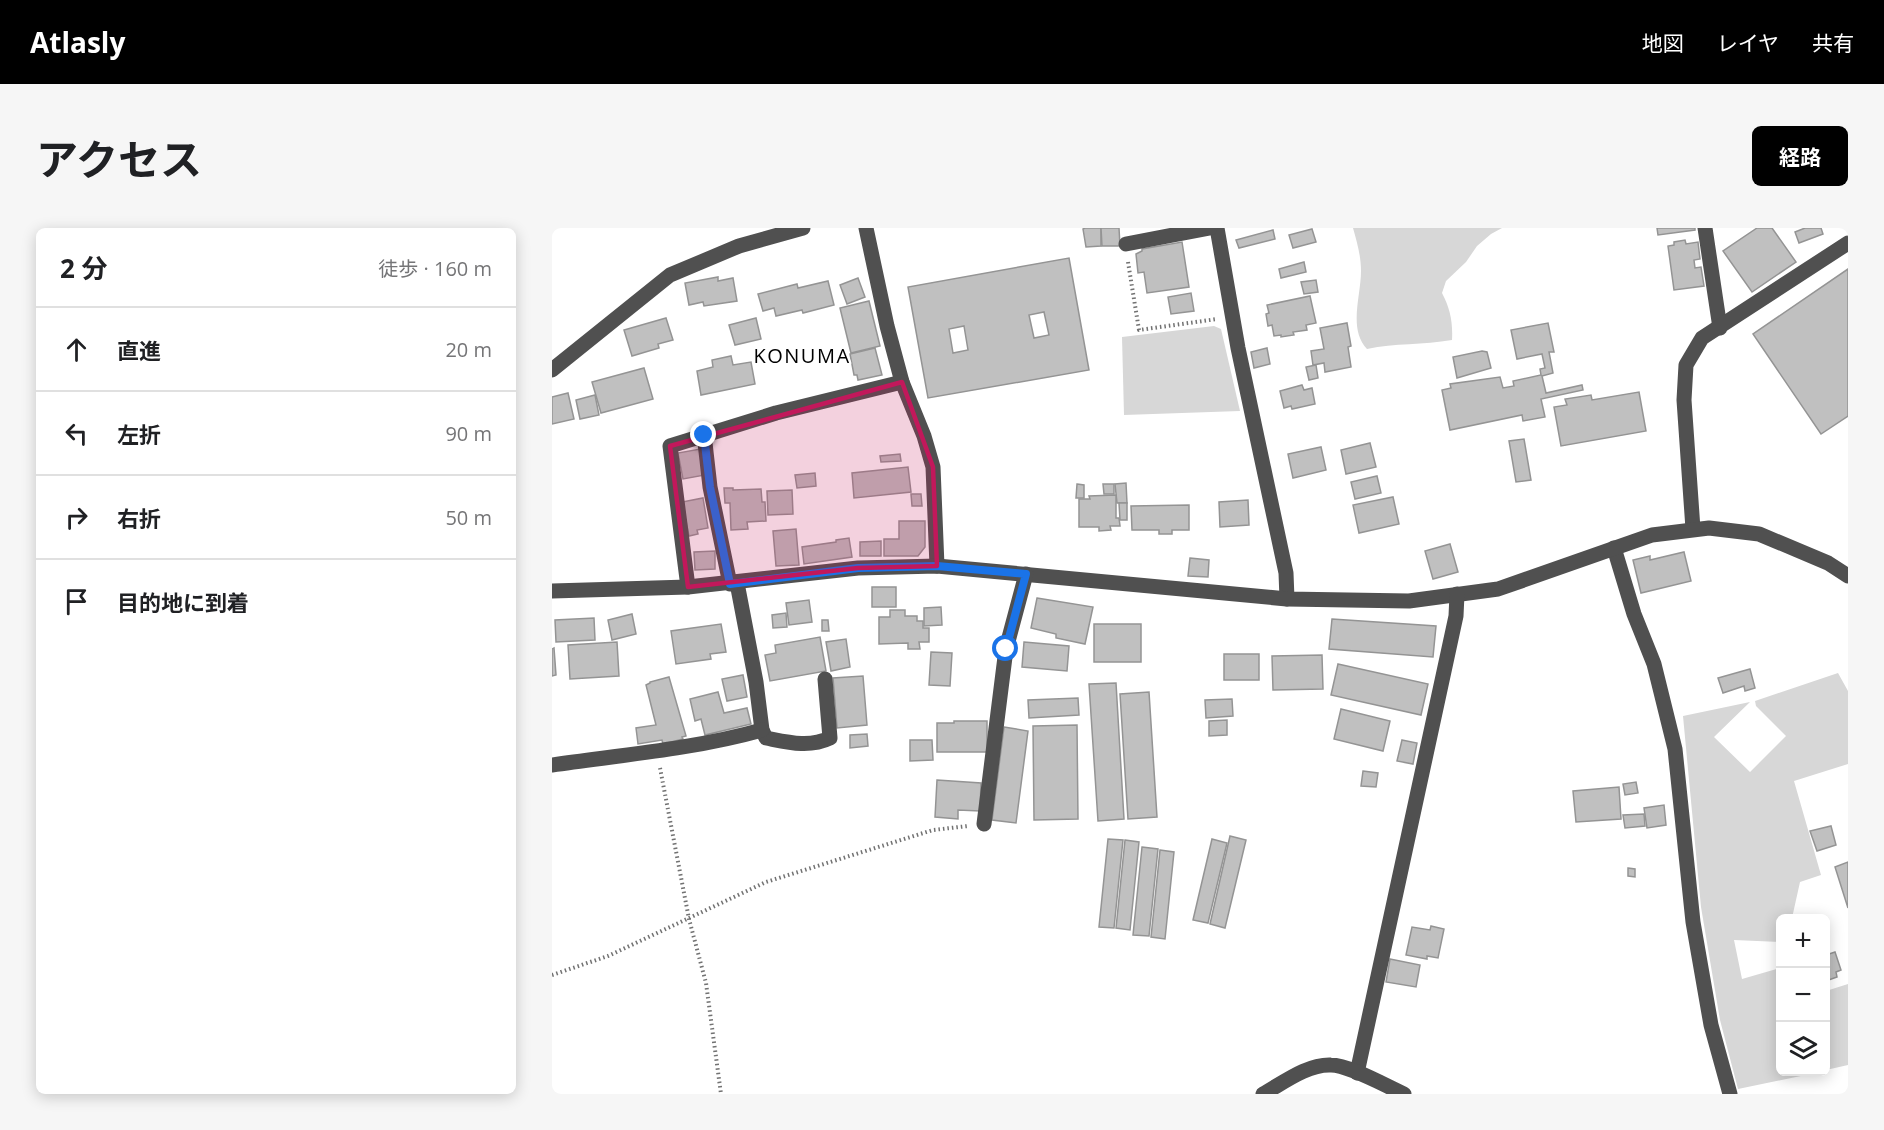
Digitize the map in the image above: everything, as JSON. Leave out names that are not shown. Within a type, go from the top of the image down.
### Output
[{"type":"street","points":[[552,370],[670,275],[739,246],[803,228]]},
{"type":"street","points":[[866,228],[887,326],[902,382],[924,436],[933,467],[937,566]]},
{"type":"street","points":[[1126,244],[1210,228]]},
{"type":"street","points":[[1217,228],[1232,317],[1286,573],[1287,599]]},
{"type":"street","points":[[1705,228],[1720,328]]},
{"type":"street","points":[[1693,529],[1684,400],[1686,365],[1702,338],[1848,243]]},
{"type":"street","points":[[688,587],[670,446],[776,413],[902,382]]},
{"type":"street","points":[[704,435],[710,487],[734,583],[756,682],[762,730],[766,738],[798,744],[822,742],[830,738],[825,680]]},
{"type":"street","points":[[552,591],[688,587],[858,568],[937,566],[1287,599],[1409,602],[1498,589],[1652,535],[1709,528],[1759,534],[1828,563],[1848,576]]},
{"type":"street","points":[[1614,548],[1634,615],[1654,664],[1675,749],[1694,922],[1711,1025],[1730,1094]]},
{"type":"street","points":[[984,824],[1006,649],[1026,574]]},
{"type":"street","points":[[1357,1073],[1456,616],[1457,594]]},
{"type":"street","points":[[552,765],[724,741],[762,730]]},
{"type":"street","points":[[1263,1094],[1302,1072],[1319,1066],[1333,1065],[1404,1094]]},
{"type":"path","points":[[1126,244],[1138,330],[1232,317]]},
{"type":"path","points":[[657,750],[689,919],[706,983],[722,1094]]},
{"type":"path","points":[[552,975],[608,956],[766,882],[933,830],[984,824]]},
{"type":"highlighted area","points":[[902,382],[933,467],[937,566],[858,568],[688,587],[670,446]]},
{"type":"shaded area","points":[[1353,228],[1502,228],[1477,246],[1466,262],[1446,281],[1442,293],[1450,315],[1452,340],[1367,349],[1358,332],[1357,312],[1361,265]]},
{"type":"shaded area","points":[[1214,326],[1221,329],[1240,411],[1124,415],[1122,337]]},
{"type":"shaded area","points":[[1838,673],[1848,691],[1848,764],[1794,781],[1821,875],[1800,882],[1793,914],[1776,914],[1776,942],[1734,940],[1742,979],[1776,969],[1776,1076],[1801,1076],[1738,1089],[1720,1020],[1701,907],[1683,716],[1750,702],[1714,737],[1750,772],[1786,736],[1756,706],[1755,701]]},
{"type":"shaded area","points":[[1848,984],[1848,1065],[1830,1069],[1830,1022],[1830,990]]},
{"type":"building","points":[[1101,228],[1101,246],[1086,247],[1083,229]]},
{"type":"building","points":[[1101,228],[1119,228],[1120,246],[1102,246]]},
{"type":"building","points":[[1657,228],[1695,228],[1695,230],[1658,235]]},
{"type":"building","points":[[1757,228],[1772,228],[1796,262],[1752,292],[1723,251]]},
{"type":"building","points":[[1805,228],[1821,228],[1823,234],[1799,243],[1795,232]]},
{"type":"building","points":[[1312,229],[1316,242],[1293,248],[1289,235]]},
{"type":"building","points":[[1273,230],[1275,239],[1239,248],[1236,240]]},
{"type":"building","points":[[1685,240],[1686,244],[1698,242],[1700,259],[1694,260],[1695,268],[1701,267],[1704,286],[1674,290],[1668,246]]},
{"type":"building","points":[[1182,242],[1189,287],[1147,293],[1144,272],[1138,273],[1136,254],[1142,249]]},
{"type":"building","points":[[1069,258],[1089,370],[928,398],[908,287]],"holes":[[[1044,312],[1049,335],[1034,338],[1029,315]],[[964,326],[968,350],[953,353],[949,329]]]},
{"type":"building","points":[[1304,262],[1306,272],[1281,278],[1279,269]]},
{"type":"building","points":[[1848,269],[1848,416],[1821,434],[1753,334]]},
{"type":"building","points":[[718,277],[718,281],[733,278],[737,301],[704,306],[703,302],[689,305],[685,283]]},
{"type":"building","points":[[858,278],[865,297],[847,304],[840,285]]},
{"type":"building","points":[[1316,280],[1318,292],[1304,294],[1301,282]]},
{"type":"building","points":[[828,281],[834,305],[803,313],[802,310],[776,316],[774,308],[763,311],[758,294],[797,284],[798,288]]},
{"type":"building","points":[[1191,293],[1194,311],[1171,314],[1168,297]]},
{"type":"building","points":[[1310,296],[1316,323],[1306,325],[1307,330],[1293,332],[1294,335],[1274,336],[1272,325],[1268,326],[1267,305]]},
{"type":"building","points":[[869,301],[880,346],[851,353],[840,308]]},
{"type":"building","points":[[666,318],[673,340],[658,344],[659,348],[632,356],[624,330]]},
{"type":"building","points":[[756,318],[761,339],[735,345],[729,325]]},
{"type":"building","points":[[1347,323],[1351,346],[1348,347],[1351,367],[1325,372],[1324,363],[1313,365],[1311,351],[1324,349],[1320,328]]},
{"type":"building","points":[[1548,323],[1554,352],[1549,352],[1553,373],[1542,376],[1546,393],[1582,385],[1583,390],[1541,399],[1545,417],[1523,421],[1522,415],[1450,430],[1442,390],[1451,388],[1450,384],[1500,377],[1503,388],[1514,386],[1513,381],[1541,375],[1540,369],[1545,368],[1542,354],[1517,359],[1511,330]]},
{"type":"building","points":[[875,348],[882,375],[858,380],[857,375],[854,375],[850,354]]},
{"type":"building","points":[[1267,348],[1270,364],[1254,368],[1251,352]]},
{"type":"building","points":[[1487,352],[1491,368],[1457,378],[1453,357]]},
{"type":"building","points":[[731,356],[733,365],[751,362],[755,384],[701,395],[697,371],[713,367],[712,360]]},
{"type":"building","points":[[1316,365],[1318,378],[1309,380],[1306,367]]},
{"type":"building","points":[[644,368],[653,399],[601,413],[592,382]]},
{"type":"building","points":[[1302,385],[1304,390],[1312,388],[1315,404],[1292,409],[1291,406],[1284,408],[1280,391]]},
{"type":"building","points":[[1639,392],[1646,431],[1561,446],[1554,407],[1567,405],[1565,399],[1591,395],[1592,400]]},
{"type":"building","points":[[568,393],[574,419],[552,424],[552,397]]},
{"type":"building","points":[[595,395],[599,415],[580,419],[576,400]]},
{"type":"building","points":[[1524,439],[1531,480],[1516,482],[1509,441]]},
{"type":"building","points":[[1370,443],[1376,467],[1346,474],[1341,450]]},
{"type":"building","points":[[1321,447],[1326,470],[1293,478],[1288,454]]},
{"type":"building","points":[[700,449],[705,475],[683,479],[678,453]]},
{"type":"building","points":[[900,454],[901,461],[881,462],[880,456]]},
{"type":"building","points":[[908,467],[911,492],[854,498],[852,473]]},
{"type":"building","points":[[815,473],[816,486],[797,488],[795,475]]},
{"type":"building","points":[[1377,476],[1381,493],[1355,499],[1351,482]]},
{"type":"building","points":[[1126,483],[1127,503],[1117,503],[1115,484]]},
{"type":"building","points":[[1077,484],[1084,485],[1084,498],[1076,498]]},
{"type":"building","points":[[1103,484],[1114,484],[1114,494],[1104,494]]},
{"type":"building","points":[[724,488],[761,489],[762,502],[765,502],[766,521],[747,522],[748,529],[731,530],[730,503],[725,503]]},
{"type":"building","points":[[792,490],[793,514],[768,515],[767,491]]},
{"type":"building","points":[[911,494],[921,494],[922,506],[912,506]]},
{"type":"building","points":[[1116,495],[1116,518],[1119,518],[1120,526],[1110,526],[1111,530],[1099,531],[1099,527],[1079,527],[1079,499],[1090,499],[1089,496]]},
{"type":"building","points":[[1393,497],[1399,524],[1359,533],[1353,505]]},
{"type":"building","points":[[703,498],[708,528],[697,530],[698,534],[689,536],[682,502]]},
{"type":"building","points":[[1248,500],[1249,525],[1220,527],[1219,502]]},
{"type":"building","points":[[1119,503],[1127,503],[1127,520],[1120,520]]},
{"type":"building","points":[[1189,505],[1189,530],[1172,530],[1172,534],[1159,534],[1159,530],[1132,530],[1131,506]]},
{"type":"building","points":[[899,521],[925,521],[925,547],[918,556],[884,556],[884,539],[899,539]]},
{"type":"building","points":[[796,529],[799,565],[776,566],[773,531]]},
{"type":"building","points":[[849,538],[852,557],[804,564],[802,547]]},
{"type":"building","points":[[881,541],[881,556],[860,556],[860,542]]},
{"type":"building","points":[[1450,544],[1458,572],[1433,579],[1425,551]]},
{"type":"building","points":[[715,551],[715,569],[695,570],[694,552]]},
{"type":"building","points":[[1684,552],[1691,581],[1641,593],[1633,560],[1650,556],[1650,560]]},
{"type":"building","points":[[1190,558],[1209,560],[1208,577],[1188,576]]},
{"type":"building","points":[[872,587],[896,587],[896,607],[872,607]]},
{"type":"building","points":[[1037,598],[1093,607],[1085,644],[1056,638],[1056,634],[1031,628]]},
{"type":"building","points":[[809,600],[812,622],[789,625],[786,603]]},
{"type":"building","points":[[941,607],[942,625],[924,626],[924,608]]},
{"type":"building","points":[[890,610],[905,610],[905,616],[917,616],[917,621],[923,621],[923,628],[929,628],[929,642],[919,642],[920,649],[908,649],[908,643],[879,644],[879,617],[890,617]]},
{"type":"building","points":[[786,613],[787,627],[773,628],[772,615]]},
{"type":"building","points":[[632,614],[636,634],[612,640],[608,620]]},
{"type":"building","points":[[594,618],[595,640],[556,642],[555,620]]},
{"type":"building","points":[[1332,619],[1436,626],[1433,657],[1329,649]]},
{"type":"building","points":[[822,620],[828,620],[829,631],[822,631]]},
{"type":"building","points":[[721,624],[726,652],[710,654],[711,659],[676,664],[671,631]]},
{"type":"building","points":[[1094,624],[1141,624],[1141,662],[1094,662]]},
{"type":"building","points":[[820,637],[826,671],[770,681],[765,655],[776,653],[775,645]]},
{"type":"building","points":[[846,639],[850,667],[831,671],[826,642]]},
{"type":"building","points":[[617,642],[619,676],[570,679],[568,645]]},
{"type":"building","points":[[1024,642],[1069,646],[1067,671],[1022,667]]},
{"type":"building","points":[[554,648],[556,675],[552,676],[552,649]]},
{"type":"building","points":[[931,652],[952,653],[950,686],[929,685]]},
{"type":"building","points":[[1224,654],[1259,654],[1259,680],[1224,680]]},
{"type":"building","points":[[1322,655],[1323,689],[1273,690],[1272,656]]},
{"type":"building","points":[[1338,664],[1428,684],[1421,715],[1331,695]]},
{"type":"building","points":[[1750,669],[1755,688],[1745,691],[1744,686],[1723,693],[1718,678]]},
{"type":"building","points":[[743,675],[747,697],[727,701],[722,679]]},
{"type":"building","points":[[863,676],[867,725],[837,728],[833,678]]},
{"type":"building","points":[[669,677],[686,736],[682,737],[683,739],[663,744],[662,740],[638,744],[636,728],[656,725],[646,685]]},
{"type":"building","points":[[1116,683],[1124,819],[1098,821],[1089,684]]},
{"type":"building","points":[[718,692],[724,713],[747,708],[751,724],[705,735],[701,719],[695,721],[690,699]]},
{"type":"building","points":[[1149,692],[1157,817],[1128,819],[1120,694]]},
{"type":"building","points":[[1078,698],[1079,715],[1029,718],[1028,700]]},
{"type":"building","points":[[1232,699],[1233,716],[1206,718],[1205,700]]},
{"type":"building","points":[[1341,709],[1390,721],[1383,751],[1334,739]]},
{"type":"building","points":[[1227,720],[1227,735],[1209,736],[1209,721]]},
{"type":"building","points":[[954,721],[987,721],[987,752],[937,752],[937,723],[954,723]]},
{"type":"building","points":[[1077,725],[1078,819],[1034,820],[1033,726]]},
{"type":"building","points":[[1004,727],[1028,731],[1016,823],[992,820]]},
{"type":"building","points":[[867,734],[868,746],[850,748],[850,735]]},
{"type":"building","points":[[910,740],[932,740],[933,760],[910,761]]},
{"type":"building","points":[[1402,740],[1417,743],[1413,764],[1397,761]]},
{"type":"building","points":[[1363,771],[1378,773],[1376,787],[1361,786]]},
{"type":"building","points":[[937,780],[981,783],[980,811],[958,810],[958,819],[935,817]]},
{"type":"building","points":[[1636,782],[1638,793],[1625,795],[1623,784]]},
{"type":"building","points":[[1619,787],[1621,819],[1576,822],[1573,791]]},
{"type":"building","points":[[1664,805],[1666,825],[1647,828],[1644,808]]},
{"type":"building","points":[[1644,814],[1645,826],[1625,828],[1623,815]]},
{"type":"building","points":[[1831,826],[1836,845],[1817,851],[1810,831]]},
{"type":"building","points":[[1230,836],[1246,840],[1225,928],[1210,924]]},
{"type":"building","points":[[1108,839],[1123,840],[1114,928],[1099,927]]},
{"type":"building","points":[[1212,839],[1227,843],[1208,923],[1193,920]]},
{"type":"building","points":[[1125,840],[1139,842],[1130,930],[1116,928]]},
{"type":"building","points":[[1142,847],[1158,849],[1149,936],[1133,935]]},
{"type":"building","points":[[1160,850],[1174,852],[1165,939],[1151,937]]},
{"type":"building","points":[[1848,862],[1848,908],[1835,867]]},
{"type":"building","points":[[1628,868],[1635,869],[1635,877],[1628,876]]},
{"type":"building","points":[[1431,926],[1444,929],[1438,958],[1427,956],[1427,959],[1406,955],[1412,927],[1430,930]]},
{"type":"building","points":[[1835,952],[1841,970],[1836,972],[1837,977],[1830,980],[1830,968],[1830,954]]},
{"type":"building","points":[[1390,959],[1420,965],[1416,987],[1386,982]]},
{"type":"district","name":"KONUMA","points":[[802,356]]},
{"type":"route","points":[[704,435],[710,487],[730,584],[858,568],[937,566],[1026,574],[1006,649]]}]
